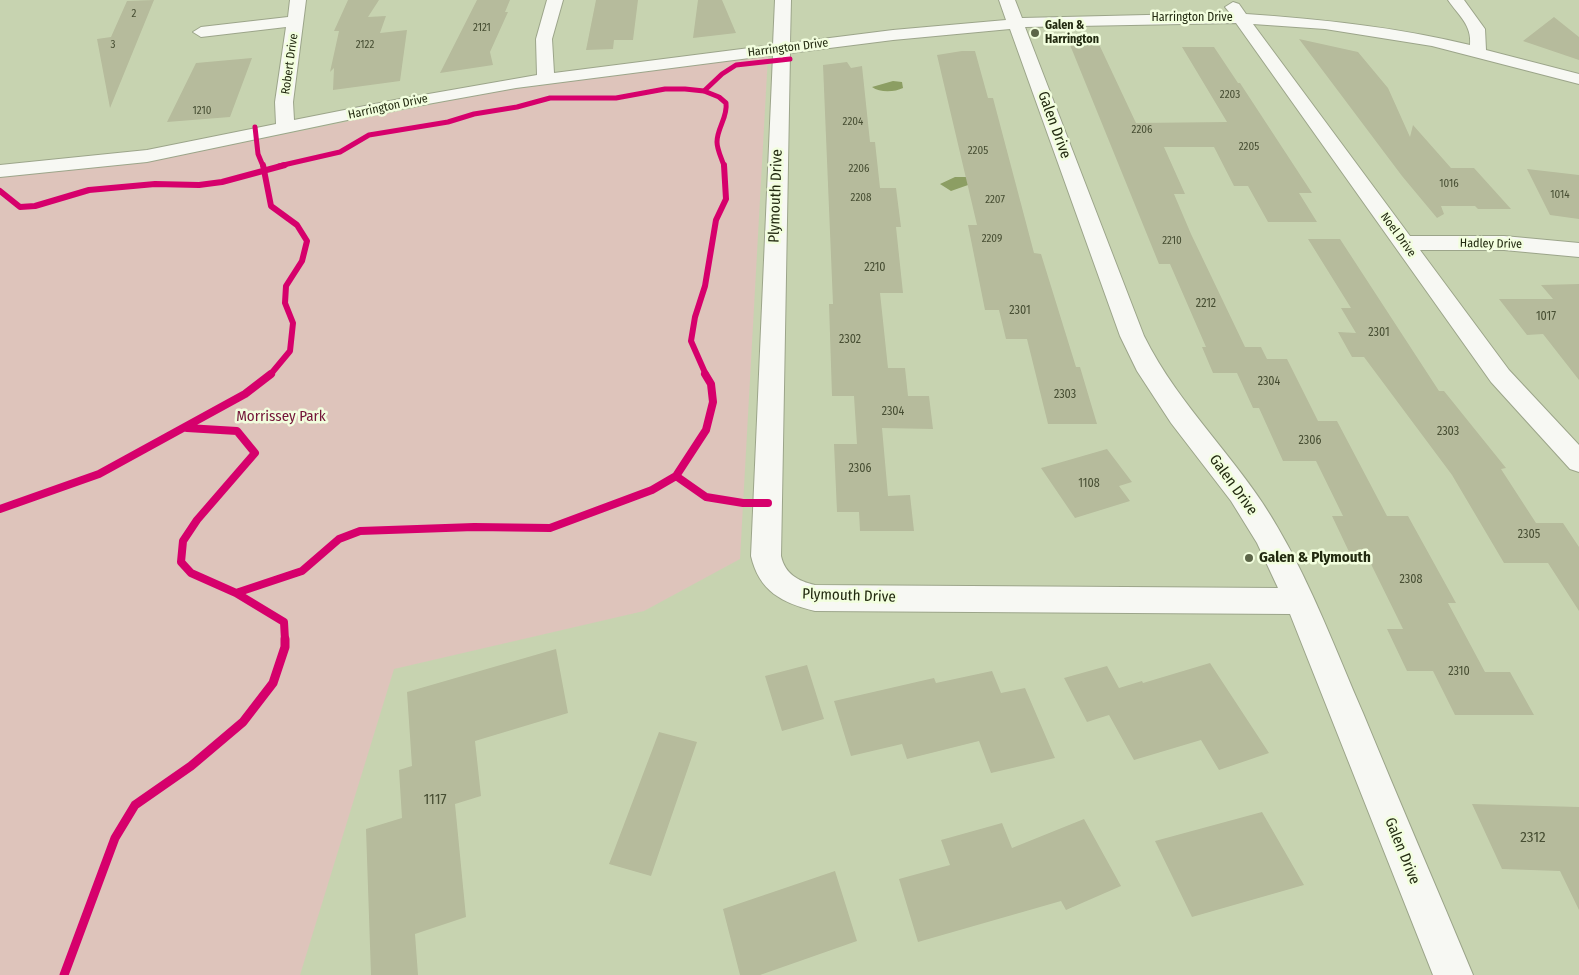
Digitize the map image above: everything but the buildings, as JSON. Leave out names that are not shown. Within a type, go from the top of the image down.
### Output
[{"type":"street","name":"Robert Drive","points":[[285,128],[284,102],[298,0]]},
{"type":"street","points":[[546,79],[542,54],[543,35],[554,0]]},
{"type":"street","name":"Plymouth Drive","points":[[783,0],[780,49],[766,556],[768,567],[779,585],[794,594],[815,598],[1300,601]]},
{"type":"street","name":"Noel Drive","points":[[1228,0],[1500,376],[1579,462]]},
{"type":"street","points":[[1456,0],[1473,18],[1479,31],[1476,51]]},
{"type":"street","name":"Harrington Drive","points":[[0,171],[85,164],[147,156],[418,100],[546,79],[903,33],[1011,11],[1090,19],[1241,18],[1325,24],[1377,31],[1476,51],[1579,79]]},
{"type":"street","name":"Galen Drive","points":[[1011,11],[1132,336],[1149,371],[1180,416],[1241,493],[1268,536],[1300,601],[1453,975]]},
{"type":"street","points":[[201,32],[296,21]]},
{"type":"street","name":"Hadley Drive","points":[[1404,244],[1504,243],[1579,250]]},
{"type":"green space","name":"Morrissey Park","points":[[768,55],[740,559],[644,611],[394,669],[300,975],[0,975],[0,177],[143,163],[493,92]]},
{"type":"shaded area","points":[[893,81],[902,82],[903,88],[888,91],[872,87]]},
{"type":"shaded area","points":[[955,177],[968,177],[968,185],[951,191],[940,184]]},
{"type":"cycle path","points":[[704,91],[722,74],[736,65],[790,59]]},
{"type":"cycle path","points":[[0,191],[20,207],[35,206],[89,190],[155,184],[199,185],[222,182],[265,169],[340,152],[369,135],[448,122],[474,114],[517,107],[550,98],[616,98],[665,89],[685,89],[704,91],[719,97],[726,103],[727,110],[719,130],[717,143],[726,171],[726,199],[716,220],[705,286],[695,317],[691,341],[701,367],[711,384],[713,402],[706,430],[676,476],[652,490],[550,528],[474,527],[360,531],[339,539],[302,571],[236,593]]},
{"type":"cycle path","points":[[0,509],[99,474],[144,451],[245,394],[270,375],[290,351],[293,323],[285,303],[286,286],[302,261],[307,241],[297,225],[271,206],[265,169],[258,154],[255,127]]},
{"type":"cycle path","points":[[64,975],[115,838],[135,805],[191,766],[243,722],[273,683],[285,647],[284,622],[236,593],[191,573],[181,562],[183,541],[197,520],[255,453],[237,431],[215,428],[187,428]]},
{"type":"cycle path","points":[[676,476],[706,497],[743,503],[768,503]]},
{"type":"place","name":"Galen & Harrington","points":[[1035,33]]},
{"type":"place","name":"Galen & Plymouth","points":[[1249,558]]}]
